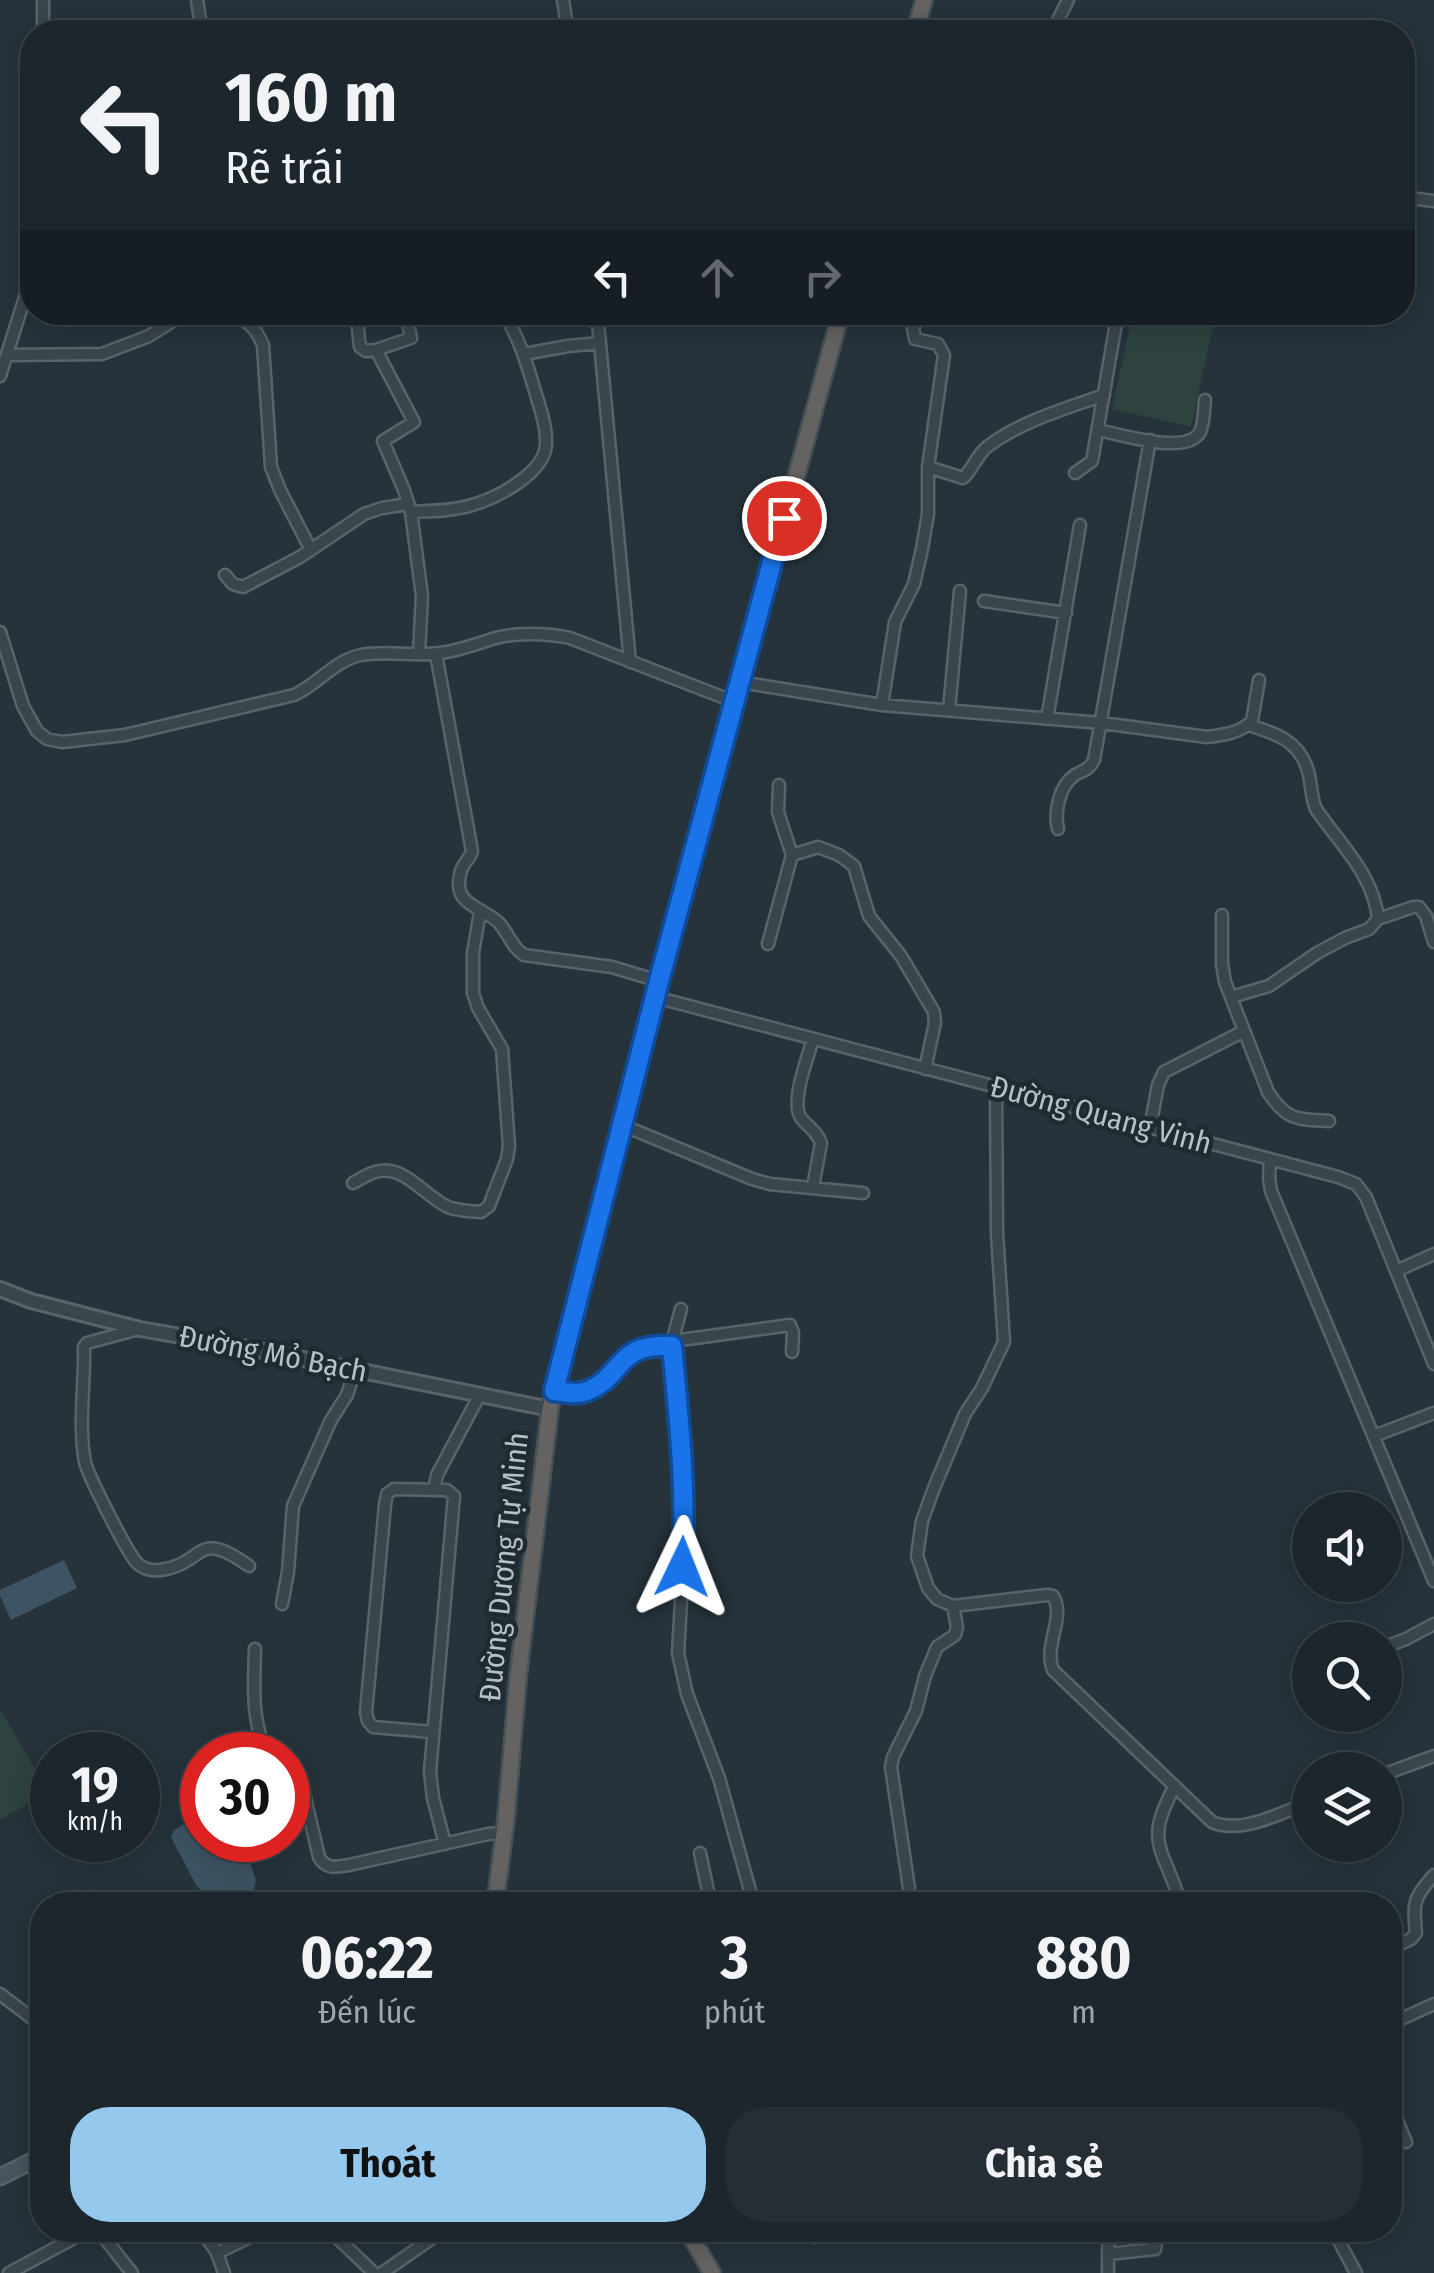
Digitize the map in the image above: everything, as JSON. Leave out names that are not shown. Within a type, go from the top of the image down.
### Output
[{"type":"highway","name":"Đường Dương Tự Minh","points":[[497,1892],[550,1409],[657,989],[838,325]]},
{"type":"highway","points":[[694,2242],[712,2273]]},
{"type":"main road","points":[[0,2178],[30,2162]]},
{"type":"street","points":[[0,376],[20,313]]},
{"type":"street","points":[[7,355],[102,354],[166,325]]},
{"type":"street","points":[[251,325],[263,344],[273,476],[310,550]]},
{"type":"street","points":[[357,325],[360,347],[366,351],[411,338],[408,325]]},
{"type":"street","points":[[225,575],[233,584],[243,587],[364,514],[382,508],[450,510],[489,499],[532,472],[546,446],[545,431],[524,354],[510,325]]},
{"type":"street","points":[[598,325],[630,662]]},
{"type":"street","points":[[882,704],[894,622],[914,584],[922,549],[928,514],[928,467],[944,355],[938,344],[915,339],[914,325]]},
{"type":"street","points":[[1076,473],[1092,461],[1116,325]]},
{"type":"street","points":[[524,354],[600,343]]},
{"type":"street","points":[[376,350],[414,422],[383,441],[410,508],[422,596],[418,654]]},
{"type":"street","points":[[928,467],[966,476],[980,453],[1009,433],[1104,395]]},
{"type":"street","points":[[1098,430],[1169,444],[1189,442],[1200,432],[1205,400]]},
{"type":"street","points":[[1058,829],[1055,817],[1064,788],[1094,760],[1150,440]]},
{"type":"street","points":[[1047,719],[1080,525]]},
{"type":"street","points":[[949,710],[960,592]]},
{"type":"street","points":[[984,601],[1066,613]]},
{"type":"street","points":[[0,632],[23,706],[37,732],[62,742],[125,735],[294,695],[360,655],[436,654],[509,636],[570,638],[734,702]]},
{"type":"street","points":[[353,1183],[374,1172],[392,1172],[454,1210],[481,1212],[489,1206],[507,1159],[509,1136],[502,1049],[478,1008],[474,993],[473,952],[480,912],[465,899],[460,884],[462,869],[472,850],[436,654]]},
{"type":"street","points":[[740,682],[882,704],[1207,736],[1249,725],[1259,680]]},
{"type":"street","points":[[1249,725],[1284,737],[1303,758],[1316,809],[1368,880],[1378,918]]},
{"type":"street","points":[[768,944],[792,855],[778,812],[779,785]]},
{"type":"street","points":[[792,855],[818,847],[854,866],[869,916],[902,956],[934,1012],[926,1068]]},
{"type":"street","points":[[1231,997],[1269,986],[1317,953],[1369,929],[1378,918],[1419,907],[1434,942]]},
{"type":"street","name":"Đường Quang Vinh","points":[[480,912],[495,919],[524,955],[612,967],[657,989],[813,1039],[1356,1184],[1366,1197],[1434,1364]]},
{"type":"street","points":[[1222,915],[1225,982],[1268,1092],[1288,1116],[1329,1121]]},
{"type":"street","points":[[1150,1128],[1164,1072],[1244,1031]]},
{"type":"street","points":[[813,1039],[796,1104],[802,1120],[820,1136],[822,1143],[813,1188]]},
{"type":"street","points":[[996,1087],[996,1233],[1004,1342],[965,1414],[922,1521],[917,1556],[921,1571],[932,1595],[953,1606],[1053,1596],[1058,1606],[1049,1654],[1053,1670],[1212,1822],[1233,1826],[1292,1809]]},
{"type":"street","points":[[622,1125],[752,1179],[863,1194]]},
{"type":"street","points":[[1270,1159],[1272,1191],[1434,1581]]},
{"type":"street","points":[[1396,1270],[1434,1254]]},
{"type":"street","name":"Đường Mỏ Bạch","points":[[0,1288],[31,1302],[140,1328],[550,1409]]},
{"type":"street","points":[[681,1309],[672,1344],[684,1531],[678,1654],[687,1694],[718,1778],[750,1892]]},
{"type":"street","points":[[554,1391],[584,1392],[627,1356],[650,1345],[790,1325],[792,1352]]},
{"type":"street","points":[[140,1328],[84,1347],[86,1468],[138,1563],[150,1570],[162,1570],[205,1549],[217,1548],[249,1566]]},
{"type":"street","points":[[282,1604],[293,1506],[331,1420],[347,1395],[355,1370]]},
{"type":"street","points":[[434,1490],[479,1396]]},
{"type":"street","points":[[1374,1436],[1434,1413]]},
{"type":"street","points":[[432,1732],[373,1727],[366,1712],[387,1494],[394,1488],[447,1490],[454,1496],[432,1732],[431,1784],[445,1844]]},
{"type":"street","points":[[908,1888],[891,1767],[937,1647],[955,1635],[958,1626],[953,1606]]},
{"type":"street","points":[[1402,1641],[1434,1624]]},
{"type":"street","points":[[255,1649],[254,1709],[259,1732]]},
{"type":"street","points":[[1402,1768],[1434,1756]]},
{"type":"street","points":[[1176,1786],[1162,1808],[1157,1842],[1176,1892]]},
{"type":"street","points":[[310,1819],[319,1858],[328,1867],[504,1833]]},
{"type":"street","points":[[700,1853],[708,1892]]},
{"type":"street","points":[[1402,1943],[1416,1933],[1415,1900],[1434,1875]]},
{"type":"street","points":[[0,1994],[30,2017]]},
{"type":"street","points":[[1402,2019],[1434,2004]]},
{"type":"street","points":[[1402,2132],[1406,2142]]},
{"type":"street","points":[[9,2273],[28,2269],[70,2242]]},
{"type":"street","points":[[107,2242],[132,2273]]},
{"type":"street","points":[[208,2242],[224,2273]]},
{"type":"street","points":[[216,2254],[240,2242]]},
{"type":"street","points":[[342,2242],[374,2273]]},
{"type":"street","points":[[382,2273],[427,2242]]},
{"type":"street","points":[[1108,2242],[1108,2273]]},
{"type":"street","points":[[1108,2254],[1154,2249],[1155,2242]]},
{"type":"street","points":[[1339,2242],[1356,2273]]},
{"type":"green space","points":[[1130,325],[1213,325],[1191,427],[1112,409]]},
{"type":"green space","points":[[0,1709],[30,1761],[30,1802],[0,1820]]},
{"type":"water","points":[[64,1560],[77,1588],[11,1620],[0,1590]]},
{"type":"water","points":[[180,1826],[180,1854],[171,1837]]},
{"type":"water","points":[[184,1862],[250,1862],[256,1880],[254,1892],[202,1892]]},
{"type":"route","points":[[682,1567],[682,1459],[672,1346],[650,1345],[638,1350],[584,1392],[554,1391],[784,518]]}]
